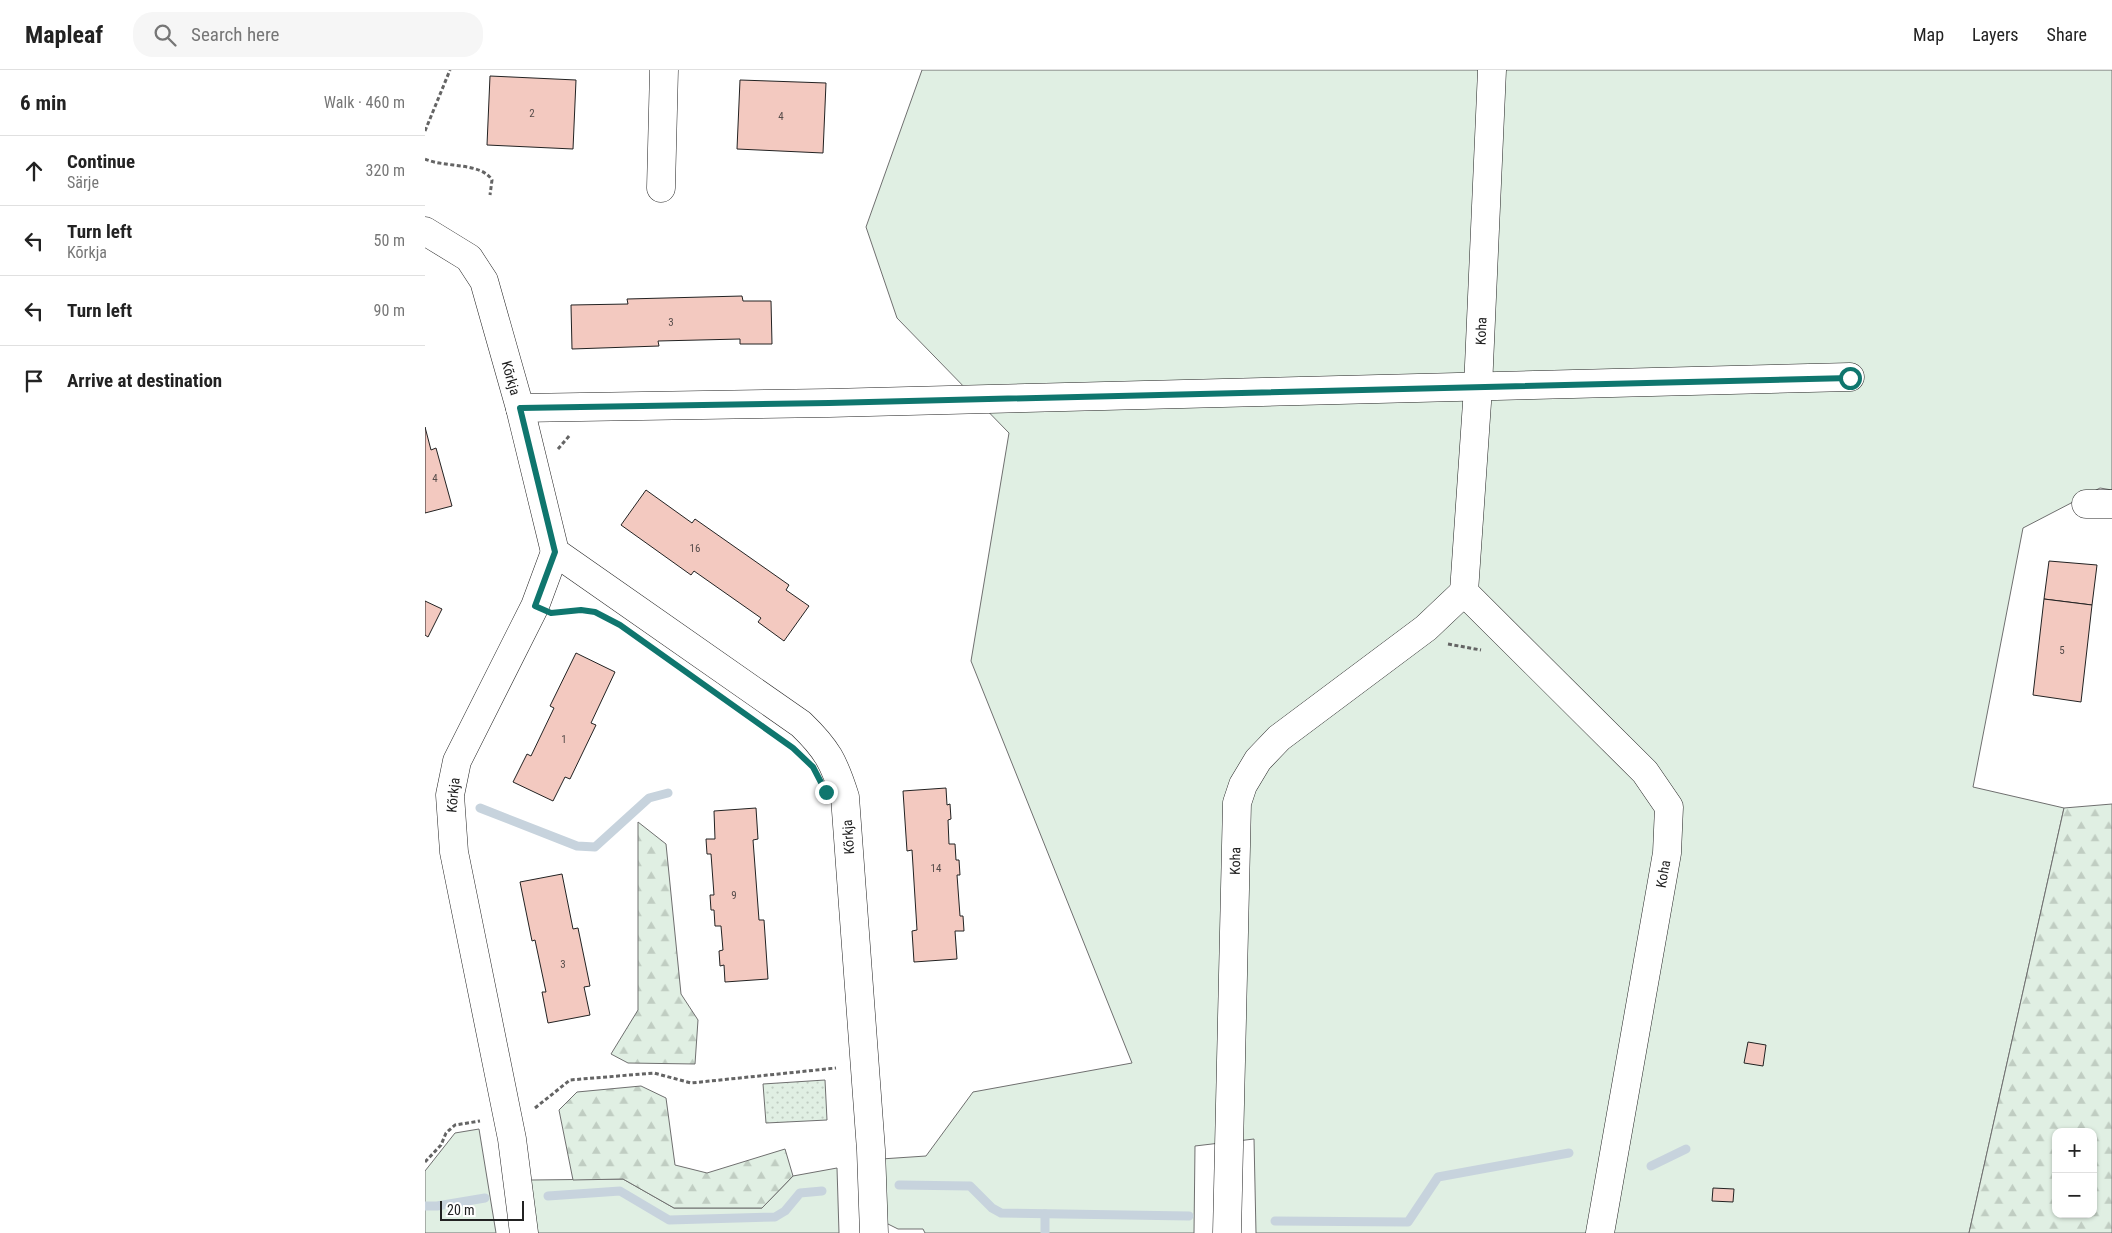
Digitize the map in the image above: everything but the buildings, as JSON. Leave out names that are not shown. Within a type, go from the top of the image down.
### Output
[{"type":"street","points":[[661,188],[664,70]]},
{"type":"street","name":"Koha","points":[[1227,1233],[1237,804],[1243,786],[1258,760],[1279,738],[1426,628],[1464,592],[1478,388],[1492,70]]},
{"type":"street","name":"Kõrkja","points":[[425,231],[469,258],[484,281],[520,408],[555,552],[535,606],[457,761],[450,795],[454,852],[507,1116],[524,1233]]},
{"type":"street","points":[[520,408],[1478,388],[1850,378]]},
{"type":"street","name":"Kõrkja","points":[[555,552],[801,724],[820,742],[835,765],[845,796],[871,1150],[874,1233]]},
{"type":"street","name":"Koha","points":[[1464,592],[1645,772],[1669,807],[1667,853],[1600,1233]]},
{"type":"path","points":[[425,131],[450,70]]},
{"type":"path","points":[[425,159],[459,167],[478,168],[488,173],[492,180],[490,195]]},
{"type":"path","points":[[535,606],[551,613],[581,610],[595,612]]},
{"type":"path","points":[[836,1059],[837,1078]]},
{"type":"path","points":[[425,1162],[455,1125],[507,1116],[529,1110],[541,1104],[570,1080],[654,1072],[691,1083],[836,1068]]},
{"type":"green space","points":[[922,70],[2112,70],[2112,490],[2100,488],[2023,528],[1973,787],[2064,808],[1969,1233],[1256,1233],[1254,1139],[1195,1146],[1194,1233],[925,1233],[923,1229],[898,1229],[884,1222],[881,1159],[926,1156],[973,1092],[1132,1063],[971,661],[1009,433],[897,318],[866,227]]},
{"type":"green space","points":[[2112,804],[2112,1233],[1969,1233],[2064,808]]},
{"type":"green space","points":[[638,822],[666,844],[681,994],[698,1020],[695,1064],[628,1063],[611,1054],[638,1010]]},
{"type":"green space","points":[[825,1080],[827,1120],[766,1123],[763,1084]]},
{"type":"green space","points":[[641,1086],[666,1098],[675,1165],[707,1173],[785,1149],[793,1176],[762,1208],[674,1208],[623,1179],[573,1180],[559,1110],[577,1092]]},
{"type":"green space","points":[[479,1129],[496,1233],[425,1233],[425,1171],[455,1133]]},
{"type":"green space","points":[[837,1168],[839,1233],[535,1233],[531,1180],[623,1179],[674,1208],[762,1208],[793,1176]]},
{"type":"waterway","points":[[480,808],[577,846],[595,847],[649,798],[668,793]]},
{"type":"waterway","points":[[1651,1166],[1686,1149]]},
{"type":"waterway","points":[[1275,1221],[1408,1222],[1438,1177],[1569,1153]]},
{"type":"waterway","points":[[899,1185],[970,1186],[992,1208],[1001,1213],[1189,1216]]},
{"type":"waterway","points":[[548,1196],[620,1191],[669,1220],[775,1217],[785,1211],[800,1193],[822,1191]]},
{"type":"waterway","points":[[425,1206],[437,1206],[485,1198]]},
{"type":"waterway","points":[[1045,1214],[1045,1233]]},
{"type":"route","points":[[826,792],[813,767],[793,748],[620,625],[595,612],[581,610],[551,613],[535,606],[555,552],[520,408],[829,403],[1850,378]]}]
